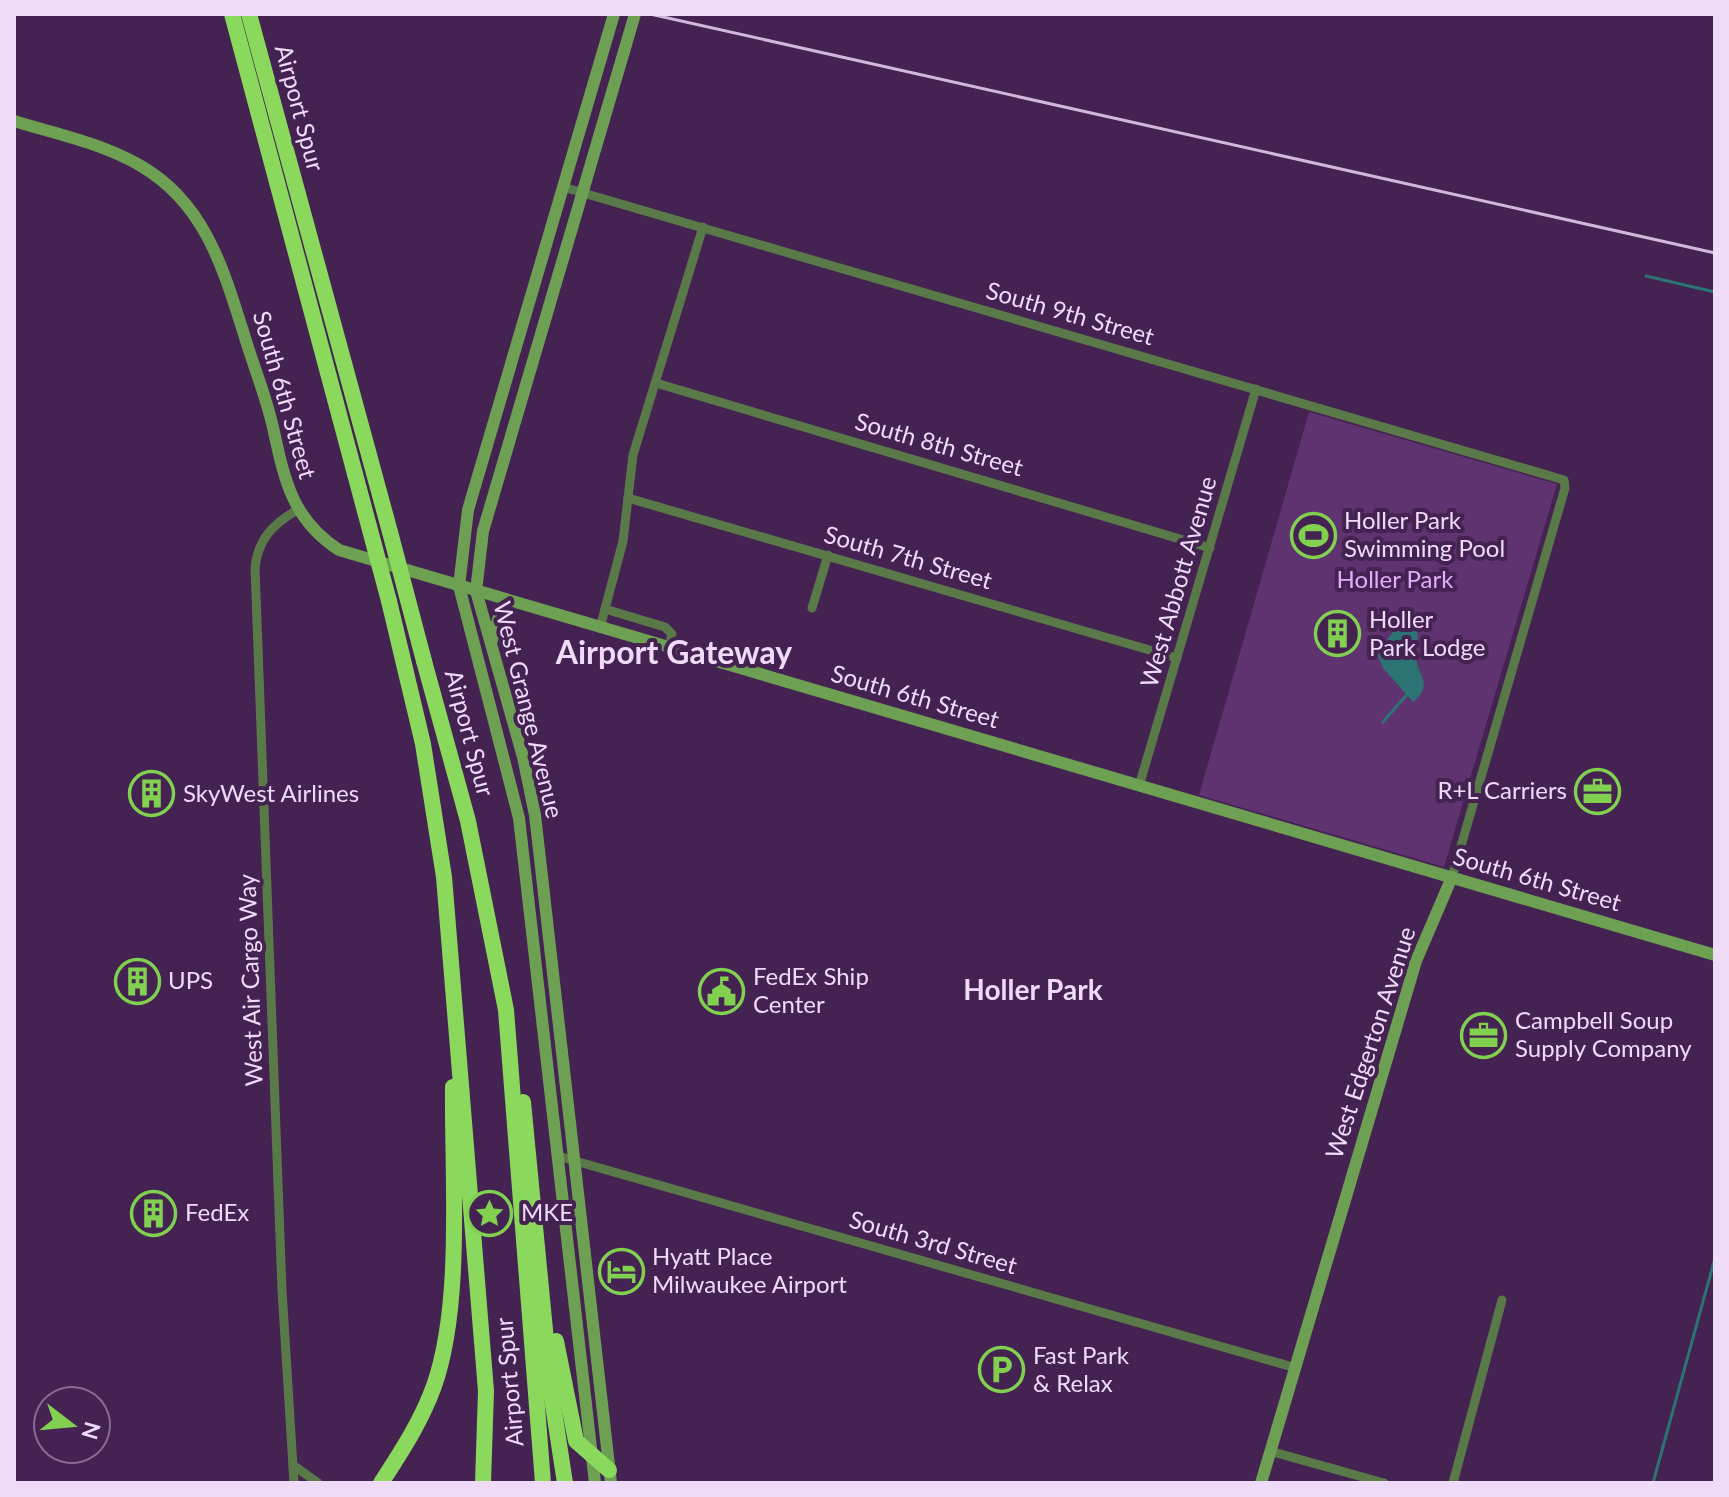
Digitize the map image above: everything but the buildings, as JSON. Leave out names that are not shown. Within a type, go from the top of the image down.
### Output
[{"type":"highway","name":"Airport Spur","points":[[232,14],[389,601],[435,806],[486,1391],[483,1483]]},
{"type":"highway","name":"Airport Spur","points":[[249,14],[468,821],[506,1010],[543,1483]]},
{"type":"highway","points":[[368,1483],[385,1476],[425,1409],[441,1362],[449,1322],[454,1009]]},
{"type":"highway","points":[[506,1010],[524,1105],[551,1392],[565,1483]]},
{"type":"highway","points":[[538,1245],[570,1426],[576,1441],[610,1476]]},
{"type":"street","name":"West Grange Avenue","points":[[595,1483],[524,852],[513,781],[459,586],[468,510],[614,14]]},
{"type":"street","name":"West Grange Avenue","points":[[610,1476],[539,850],[525,767],[476,591],[479,548],[487,515],[635,14]]},
{"type":"street","name":"South 6th Street","points":[[14,121],[112,151],[142,166],[171,188],[197,218],[220,258],[270,416],[284,481],[297,510],[315,533],[339,550],[1715,955]]},
{"type":"street","name":"South 9th Street","points":[[563,187],[1564,480]]},
{"type":"street","points":[[600,628],[623,541],[633,455],[703,227]]},
{"type":"street","points":[[515,349],[535,355]]},
{"type":"street","name":"South 8th Street","points":[[656,383],[1210,548]]},
{"type":"street","name":"West Abbott Avenue","points":[[1139,786],[1256,389]]},
{"type":"street","name":"West Edgerton Avenue","points":[[1261,1483],[1416,961],[1452,877],[1561,503],[1564,480]]},
{"type":"street","name":"South 7th Street","points":[[628,498],[1177,658]]},
{"type":"street","name":"West Air Cargo Way","points":[[294,1483],[282,1290],[255,568],[263,539],[273,527],[297,510]]},
{"type":"street","points":[[468,510],[487,515]]},
{"type":"street","points":[[812,608],[828,555]]},
{"type":"street","points":[[490,647],[500,613],[511,602]]},
{"type":"street","points":[[605,609],[665,627],[672,634],[669,648]]},
{"type":"street","points":[[524,852],[539,850]]},
{"type":"street","points":[[552,1096],[567,1094]]},
{"type":"street","name":"South 3rd Street","points":[[558,1156],[1296,1368]]},
{"type":"street","points":[[1453,1483],[1502,1300]]},
{"type":"street","points":[[1270,1451],[1384,1483]]},
{"type":"street","points":[[293,1465],[318,1483]]},
{"type":"green space","name":"Holler Park","points":[[1309,412],[1557,484],[1444,867],[1199,795]]},
{"type":"shaded area","name":"Holler Park Swimming Pool","points":[[1300,520],[1332,529],[1326,550],[1294,541]]},
{"type":"shaded area","points":[[1407,621],[1416,624],[1416,656],[1424,685],[1413,702],[1383,668],[1377,654],[1398,625]]},
{"type":"waterway","points":[[1646,276],[1715,292]]},
{"type":"waterway","points":[[1383,722],[1409,692]]},
{"type":"waterway","points":[[1653,1483],[1715,1258]]},
{"type":"railway","points":[[650,14],[1715,253]]},
{"type":"place","name":"Holler Park Swimming Pool","points":[[1313,535]]},
{"type":"place","name":"Holler Park Lodge","points":[[1338,634]]},
{"type":"place","name":"R+L Carriers","points":[[1598,791]]},
{"type":"place","name":"SkyWest Airlines","points":[[152,794]]},
{"type":"place","name":"UPS","points":[[137,981]]},
{"type":"place","name":"FedEx Ship Center","points":[[722,991]]},
{"type":"place","name":"Campbell Soup Supply Company","points":[[1484,1035]]},
{"type":"place","name":"FedEx","points":[[154,1213]]},
{"type":"place","name":"MKE","points":[[490,1213]]},
{"type":"place","name":"Hyatt Place Milwaukee Airport","points":[[621,1271]]},
{"type":"place","name":"Fast Park & Relax","points":[[1002,1370]]},
{"type":"district","name":"Airport Gateway","points":[[674,653]]},
{"type":"district","name":"Holler Park","points":[[1033,990]]}]
